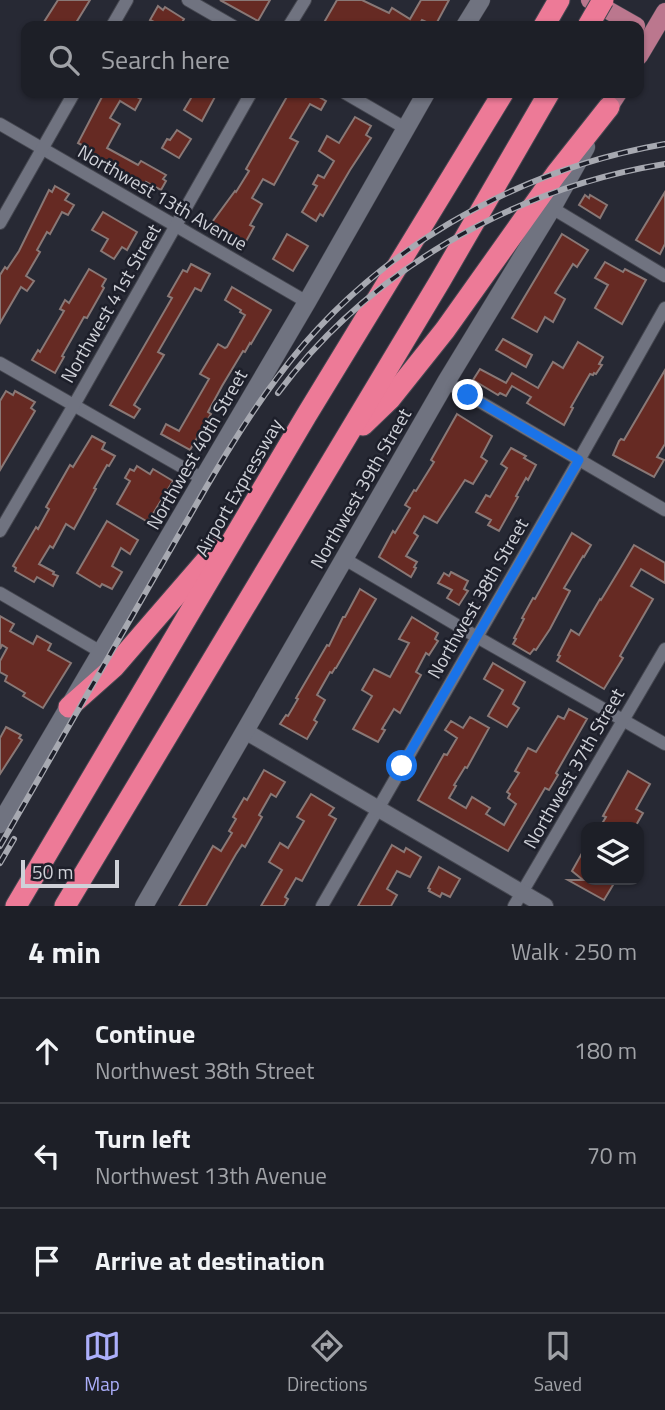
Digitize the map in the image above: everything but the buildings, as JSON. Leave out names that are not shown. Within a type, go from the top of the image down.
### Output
[{"type":"highway","points":[[547,21],[559,0]]},
{"type":"highway","points":[[591,21],[603,0]]},
{"type":"highway","name":"Airport Expressway","points":[[16,906],[500,98]]},
{"type":"highway","points":[[65,906],[547,98]]},
{"type":"highway","points":[[343,443],[390,399],[445,330],[556,174],[613,100]]},
{"type":"highway","points":[[69,707],[114,667],[139,640],[211,557],[273,474]]},
{"type":"main road","points":[[468,21],[481,0]]},
{"type":"main road","points":[[590,0],[627,21]]},
{"type":"main road","points":[[648,33],[665,12]]},
{"type":"main road","name":"Northwest 40th Street","points":[[0,824],[307,302],[423,98]]},
{"type":"main road","name":"Northwest 39th Street","points":[[144,906],[343,558],[552,208],[613,100]]},
{"type":"street","points":[[115,21],[127,0]]},
{"type":"street","points":[[188,0],[224,21]]},
{"type":"street","points":[[292,21],[305,0]]},
{"type":"street","points":[[0,223],[71,98]]},
{"type":"street","name":"Northwest 41st Street","points":[[0,531],[248,98]]},
{"type":"street","points":[[354,98],[405,128]]},
{"type":"street","name":"Northwest 13th Avenue","points":[[0,124],[307,302]]},
{"type":"street","points":[[552,208],[665,276]]},
{"type":"street","name":"Northwest 38th Street","points":[[322,906],[665,308]]},
{"type":"street","points":[[0,363],[203,479]]},
{"type":"street","points":[[446,382],[665,510]]},
{"type":"street","points":[[343,558],[665,744]]},
{"type":"street","points":[[0,593],[101,652]]},
{"type":"street","name":"Northwest 37th Street","points":[[518,899],[665,649]]},
{"type":"street","points":[[245,731],[518,899],[545,906]]},
{"type":"railway","points":[[0,846],[200,497],[261,401],[314,333],[355,292],[400,256],[448,224],[553,174],[608,157],[665,144]]},
{"type":"railway","points":[[278,393],[315,349],[356,309],[401,273],[449,241],[554,193],[609,176],[665,164]]},
{"type":"railway","points":[[0,863],[14,839]]},
{"type":"route","points":[[402,766],[579,460],[468,395]]}]
